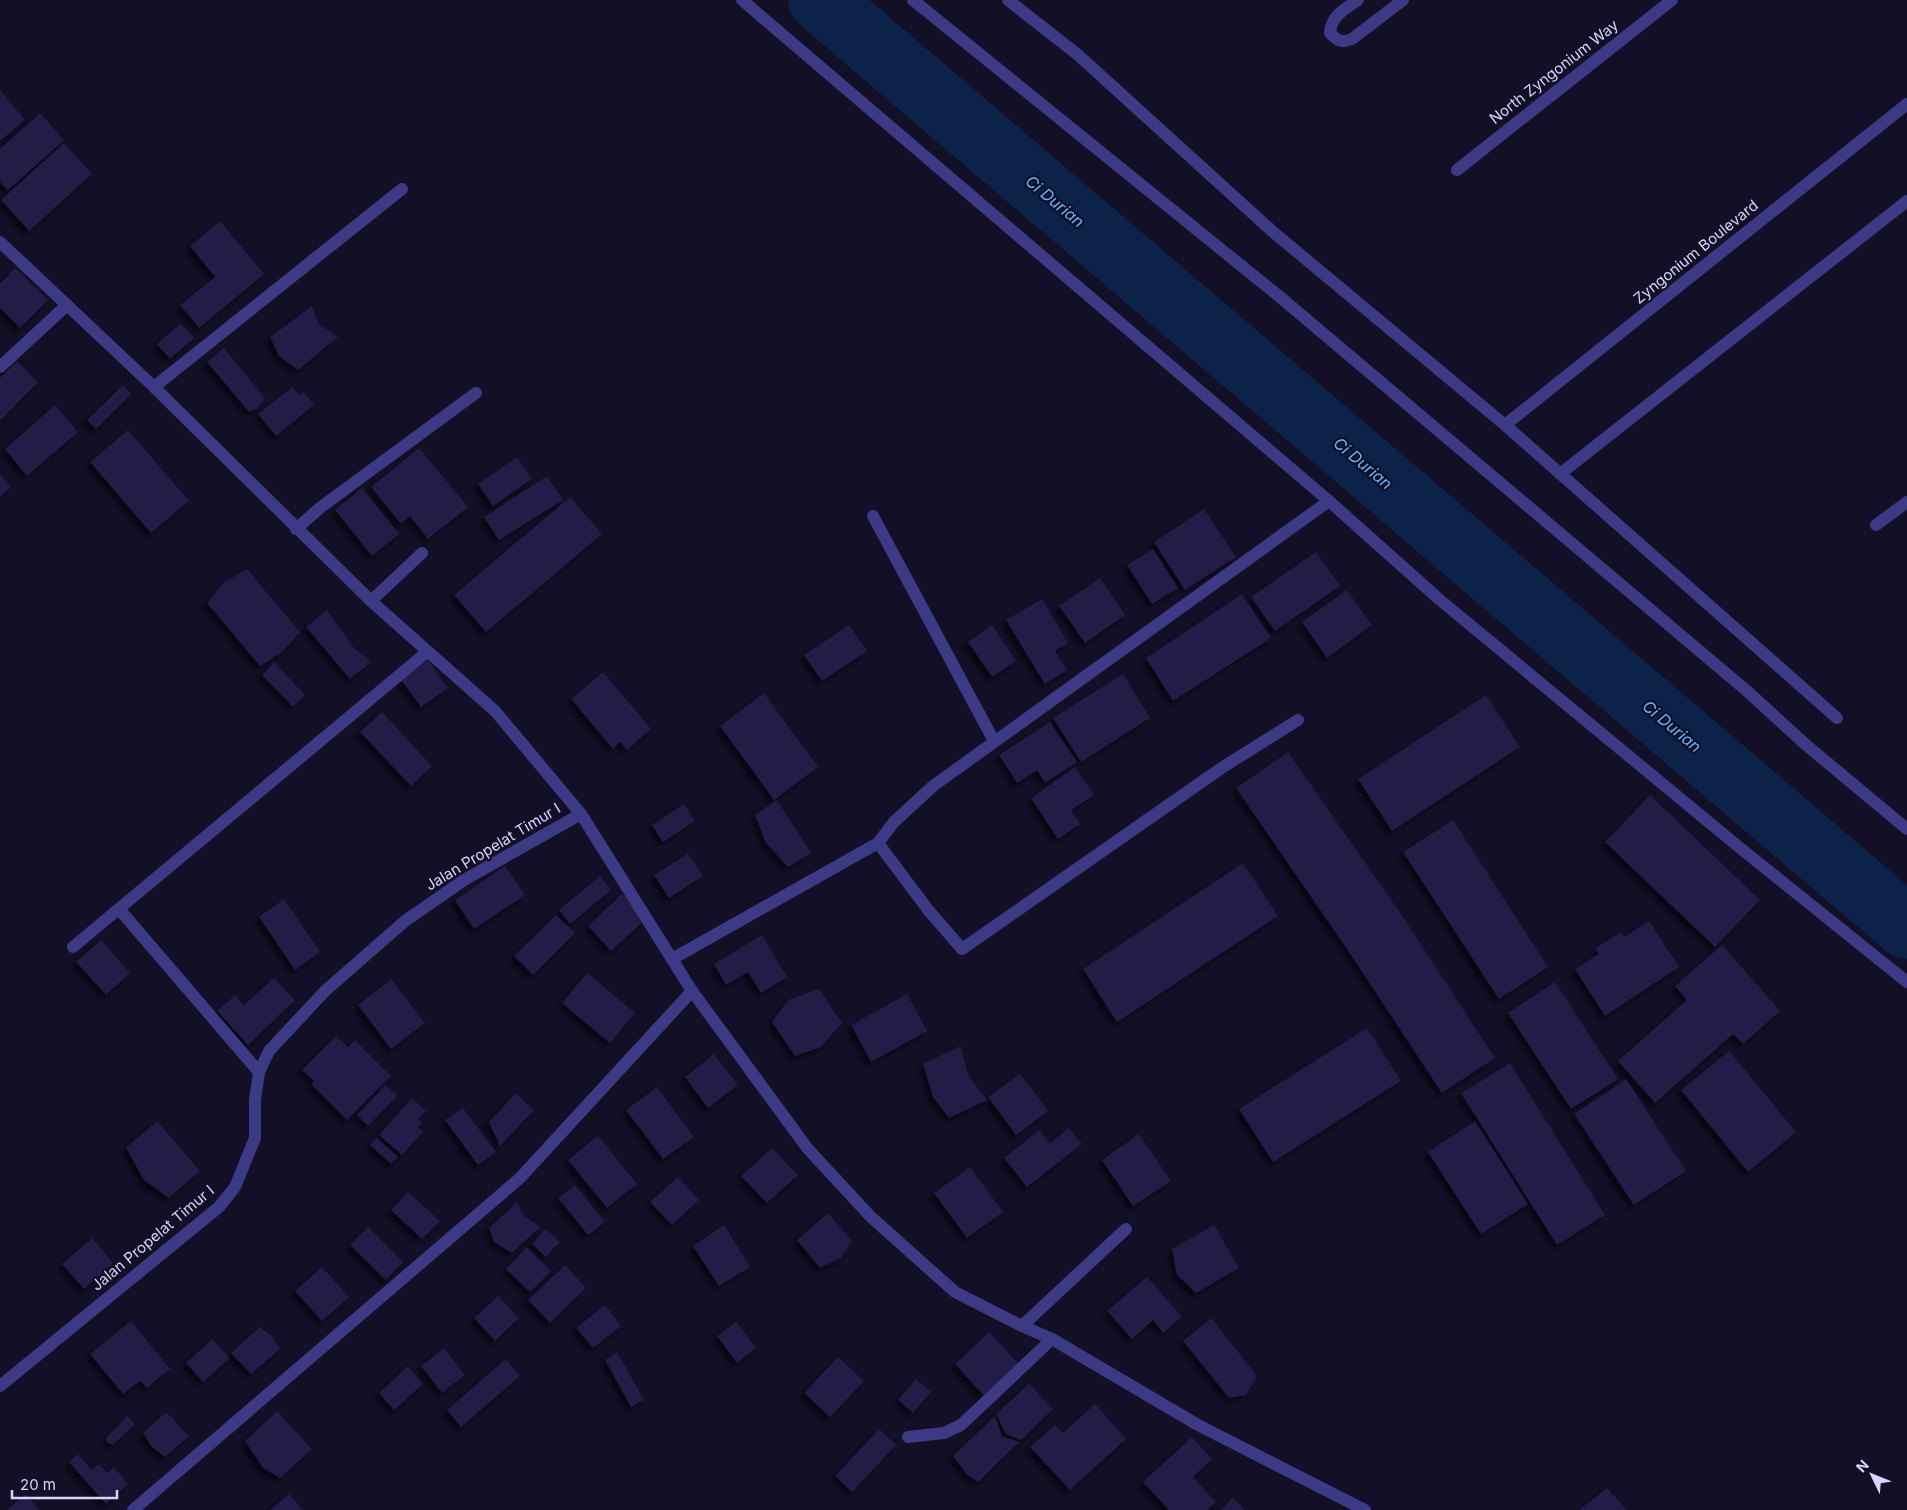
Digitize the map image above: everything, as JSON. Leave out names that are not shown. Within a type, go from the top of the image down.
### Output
[{"type":"street","points":[[742,0],[1329,501],[1440,600],[1907,982]]},
{"type":"street","points":[[913,0],[1288,303],[1747,691],[1805,744],[1907,829]]},
{"type":"street","points":[[1008,0],[1077,54],[1272,231],[1505,425],[1837,718]]},
{"type":"street","points":[[1358,0],[1330,24],[1330,33],[1336,40],[1344,42],[1352,40],[1403,0]]},
{"type":"street","name":"North Zyngonium Way","points":[[1457,170],[1672,0]]},
{"type":"street","name":"Zyngonium Boulevard","points":[[1505,425],[1907,104]]},
{"type":"street","points":[[154,387],[402,189]]},
{"type":"street","points":[[1560,474],[1907,201]]},
{"type":"street","points":[[0,242],[154,387],[371,601],[496,712],[581,814],[692,991],[808,1149],[871,1217],[955,1292],[1052,1339],[1198,1425],[1364,1510]]},
{"type":"street","points":[[0,367],[67,305]]},
{"type":"street","points":[[296,529],[321,507],[476,393]]},
{"type":"street","points":[[672,959],[878,843],[894,822],[914,802],[994,741],[1329,501]]},
{"type":"street","points":[[1876,525],[1907,502]]},
{"type":"street","points":[[873,516],[994,741]]},
{"type":"street","points":[[371,601],[422,553]]},
{"type":"street","points":[[73,947],[193,849],[427,652]]},
{"type":"street","points":[[878,843],[929,911],[962,949],[1223,767],[1298,720]]},
{"type":"street","name":"Jalan Propelat Timur I","points":[[0,1386],[219,1207],[235,1187],[255,1138],[255,1100],[259,1072],[269,1051],[325,991],[405,921],[464,880],[581,814]]},
{"type":"street","points":[[119,909],[259,1072]]},
{"type":"street","points":[[133,1510],[520,1178],[692,991]]},
{"type":"street","points":[[1022,1326],[1126,1229]]},
{"type":"street","points":[[908,1437],[944,1433],[961,1424],[1052,1339]]},
{"type":"building","points":[[0,90],[25,120],[0,141]]},
{"type":"building","points":[[40,113],[64,140],[8,190],[0,182],[0,149]]},
{"type":"building","points":[[64,143],[92,174],[29,231],[1,200]]},
{"type":"building","points":[[220,221],[264,274],[199,328],[180,305],[215,277],[190,246]]},
{"type":"building","points":[[15,268],[48,300],[20,328],[0,308],[0,284]]},
{"type":"building","points":[[312,306],[318,323],[338,337],[298,370],[279,356],[270,337]]},
{"type":"building","points":[[181,323],[194,338],[170,359],[157,344]]},
{"type":"building","points":[[224,348],[265,398],[258,408],[249,412],[207,362]]},
{"type":"building","points":[[17,361],[38,382],[0,421],[0,378]]},
{"type":"building","points":[[123,385],[131,394],[96,429],[87,420]]},
{"type":"building","points":[[292,387],[299,395],[304,392],[314,405],[276,436],[258,414]]},
{"type":"building","points":[[55,405],[78,432],[27,476],[5,449]]},
{"type":"building","points":[[128,430],[189,501],[151,533],[90,462]]},
{"type":"building","points":[[419,448],[468,507],[428,539],[410,516],[401,524],[371,487]]},
{"type":"building","points":[[517,457],[532,479],[493,506],[478,484]]},
{"type":"building","points":[[0,475],[11,487],[0,497]]},
{"type":"building","points":[[547,476],[563,500],[499,540],[484,517]]},
{"type":"building","points":[[362,488],[399,534],[372,556],[335,510]]},
{"type":"building","points":[[570,497],[602,534],[486,632],[454,595]]},
{"type":"building","points":[[1204,509],[1236,557],[1185,590],[1154,542]]},
{"type":"building","points":[[1153,549],[1178,588],[1152,604],[1127,565]]},
{"type":"building","points":[[1316,552],[1340,586],[1275,631],[1251,597]]},
{"type":"building","points":[[247,569],[300,632],[282,652],[260,666],[207,603],[223,583]]},
{"type":"building","points":[[1100,578],[1125,615],[1085,643],[1059,606]]},
{"type":"building","points":[[1347,590],[1372,625],[1327,658],[1302,622]]},
{"type":"building","points":[[1242,594],[1271,638],[1173,701],[1146,658]]},
{"type":"building","points":[[1042,599],[1068,643],[1055,651],[1067,670],[1045,684],[1006,620]]},
{"type":"building","points":[[327,610],[353,647],[371,662],[350,679],[306,627]]},
{"type":"building","points":[[849,625],[867,651],[822,681],[804,655]]},
{"type":"building","points":[[992,625],[1016,661],[992,677],[968,642]]},
{"type":"building","points":[[428,660],[448,688],[421,707],[401,680]]},
{"type":"building","points":[[274,662],[305,695],[293,707],[262,675]]},
{"type":"building","points":[[603,672],[651,729],[627,750],[620,742],[613,749],[571,699]]},
{"type":"building","points":[[1123,674],[1150,718],[1081,762],[1053,718]]},
{"type":"building","points":[[764,693],[818,767],[774,800],[720,726]]},
{"type":"building","points":[[1486,695],[1520,747],[1392,831],[1358,779]]},
{"type":"building","points":[[382,712],[432,766],[411,786],[360,732]]},
{"type":"building","points":[[1050,722],[1077,762],[1045,783],[1037,770],[1017,783],[999,755]]},
{"type":"building","points":[[1288,752],[1401,914],[1495,1058],[1442,1093],[1347,949],[1236,788]]},
{"type":"building","points":[[1075,767],[1094,795],[1071,810],[1080,824],[1058,839],[1031,798]]},
{"type":"building","points":[[1650,795],[1760,900],[1715,947],[1605,842]]},
{"type":"building","points":[[777,800],[811,853],[788,867],[766,843],[755,815]]},
{"type":"building","points":[[684,804],[695,821],[663,842],[652,825]]},
{"type":"building","points":[[1453,820],[1548,967],[1499,999],[1403,852]]},
{"type":"building","points":[[688,854],[703,876],[669,898],[654,875]]},
{"type":"building","points":[[1243,863],[1278,916],[1117,1022],[1083,969]]},
{"type":"building","points":[[505,866],[525,895],[474,929],[455,900]]},
{"type":"building","points":[[600,876],[611,890],[570,924],[559,910]]},
{"type":"building","points":[[622,894],[646,919],[611,951],[588,926]]},
{"type":"building","points":[[284,899],[320,952],[295,970],[259,917]]},
{"type":"building","points":[[556,915],[575,933],[533,975],[514,956]]},
{"type":"building","points":[[1649,921],[1679,967],[1605,1016],[1575,969],[1599,954],[1595,948],[1621,932],[1624,937]]},
{"type":"building","points":[[762,935],[787,977],[761,993],[748,972],[726,985],[714,964]]},
{"type":"building","points":[[101,940],[130,973],[106,995],[76,962]]},
{"type":"building","points":[[1722,945],[1780,1011],[1743,1044],[1733,1034],[1655,1103],[1618,1061],[1687,1000],[1675,986]]},
{"type":"building","points":[[587,973],[635,1013],[610,1043],[562,1003]]},
{"type":"building","points":[[274,978],[295,1000],[248,1045],[217,1011],[235,995],[244,1005]]},
{"type":"building","points":[[391,979],[425,1023],[391,1049],[358,1005]]},
{"type":"building","points":[[1555,982],[1618,1079],[1571,1109],[1508,1013]]},
{"type":"building","points":[[819,989],[842,1023],[821,1047],[795,1056],[772,1022],[788,1000]]},
{"type":"building","points":[[907,994],[927,1031],[871,1062],[851,1025]]},
{"type":"building","points":[[1367,1028],[1401,1081],[1273,1162],[1239,1109]]},
{"type":"building","points":[[336,1036],[348,1047],[355,1040],[391,1076],[347,1120],[311,1084],[314,1081],[302,1070]]},
{"type":"building","points":[[961,1046],[968,1075],[987,1100],[949,1118],[933,1097],[923,1064]]},
{"type":"building","points":[[1729,1051],[1796,1132],[1748,1172],[1681,1090]]},
{"type":"building","points":[[714,1054],[738,1085],[708,1108],[685,1077]]},
{"type":"building","points":[[1510,1063],[1605,1215],[1557,1245],[1461,1093]]},
{"type":"building","points":[[1020,1074],[1048,1111],[1016,1135],[988,1097]]},
{"type":"building","points":[[1626,1079],[1686,1171],[1634,1205],[1574,1114]]},
{"type":"building","points":[[385,1085],[397,1096],[368,1126],[357,1115]]},
{"type":"building","points":[[657,1087],[694,1137],[663,1159],[626,1110]]},
{"type":"building","points":[[516,1093],[534,1110],[500,1146],[489,1122]]},
{"type":"building","points":[[412,1098],[426,1111],[418,1119],[422,1123],[418,1127],[423,1132],[402,1155],[379,1135]]},
{"type":"building","points":[[463,1108],[496,1152],[478,1165],[445,1120]]},
{"type":"building","points":[[157,1121],[200,1171],[169,1198],[144,1180],[126,1148]]},
{"type":"building","points":[[1475,1121],[1528,1204],[1481,1234],[1428,1152]]},
{"type":"building","points":[[1069,1128],[1082,1144],[1027,1187],[1004,1158],[1039,1130],[1050,1143]]},
{"type":"building","points":[[1139,1134],[1171,1181],[1133,1206],[1102,1160]]},
{"type":"building","points":[[598,1136],[637,1184],[607,1208],[568,1160]]},
{"type":"building","points":[[377,1138],[398,1157],[391,1164],[370,1145]]},
{"type":"building","points":[[772,1148],[798,1175],[767,1203],[741,1176]]},
{"type":"building","points":[[970,1167],[1003,1212],[967,1238],[934,1193]]},
{"type":"building","points":[[678,1177],[699,1200],[672,1225],[650,1202]]},
{"type":"building","points":[[575,1185],[605,1222],[588,1235],[558,1198]]},
{"type":"building","points":[[408,1192],[440,1221],[422,1239],[391,1210]]},
{"type":"building","points":[[517,1202],[524,1216],[540,1227],[512,1253],[494,1242],[489,1228]]},
{"type":"building","points":[[828,1213],[852,1241],[841,1258],[820,1268],[797,1240]]},
{"type":"building","points":[[724,1225],[750,1267],[719,1286],[693,1246]]},
{"type":"building","points":[[1214,1225],[1239,1268],[1196,1293],[1177,1275],[1172,1249]]},
{"type":"building","points":[[368,1227],[403,1262],[386,1280],[350,1245]]},
{"type":"building","points":[[545,1229],[560,1242],[546,1257],[532,1244]]},
{"type":"building","points":[[92,1238],[113,1263],[84,1289],[62,1264]]},
{"type":"building","points":[[527,1247],[551,1271],[530,1292],[506,1269]]},
{"type":"building","points":[[565,1265],[586,1288],[550,1323],[528,1300]]},
{"type":"building","points":[[322,1267],[349,1297],[322,1321],[295,1291]]},
{"type":"building","points":[[1147,1277],[1182,1317],[1163,1333],[1153,1320],[1132,1339],[1107,1311]]},
{"type":"building","points":[[498,1296],[519,1318],[495,1341],[474,1318]]},
{"type":"building","points":[[605,1305],[621,1326],[593,1348],[576,1328]]},
{"type":"building","points":[[1211,1318],[1257,1376],[1246,1395],[1229,1398],[1183,1341]]},
{"type":"building","points":[[131,1321],[170,1369],[147,1388],[140,1381],[123,1394],[90,1354]]},
{"type":"building","points":[[736,1322],[756,1348],[737,1363],[717,1336]]},
{"type":"building","points":[[260,1327],[272,1336],[280,1349],[251,1374],[231,1353]]},
{"type":"building","points":[[989,1332],[1018,1363],[984,1396],[955,1364]]},
{"type":"building","points":[[212,1339],[230,1358],[203,1382],[186,1363]]},
{"type":"building","points":[[444,1348],[465,1375],[442,1393],[421,1366]]},
{"type":"building","points":[[617,1352],[644,1400],[631,1407],[605,1360]]},
{"type":"building","points":[[838,1357],[864,1381],[830,1417],[804,1393]]},
{"type":"building","points":[[506,1359],[520,1376],[461,1427],[447,1410]]},
{"type":"building","points":[[408,1366],[423,1384],[394,1410],[379,1393]]},
{"type":"building","points":[[916,1379],[931,1392],[913,1413],[898,1400]]},
{"type":"building","points":[[1029,1384],[1053,1409],[1021,1440],[1006,1434],[996,1414]]},
{"type":"building","points":[[1095,1404],[1126,1439],[1070,1490],[1030,1447],[1055,1425],[1063,1433]]},
{"type":"building","points":[[277,1411],[312,1449],[280,1478],[263,1468],[245,1441]]},
{"type":"building","points":[[166,1412],[189,1436],[165,1457],[152,1447],[143,1433]]},
{"type":"building","points":[[127,1416],[135,1424],[113,1445],[108,1443],[106,1438]]},
{"type":"building","points":[[995,1416],[1002,1436],[1019,1442],[978,1482],[967,1475],[953,1456]]},
{"type":"building","points":[[879,1429],[896,1445],[852,1492],[835,1476]]},
{"type":"building","points":[[1192,1437],[1212,1459],[1193,1477],[1216,1502],[1207,1510],[1169,1510],[1143,1482]]},
{"type":"building","points":[[78,1454],[92,1470],[99,1464],[107,1473],[114,1467],[128,1484],[106,1504],[69,1462]]},
{"type":"building","points":[[1607,1488],[1627,1510],[1579,1510]]},
{"type":"building","points":[[26,1494],[39,1510],[7,1510]]},
{"type":"building","points":[[289,1494],[303,1510],[270,1510]]},
{"type":"building","points":[[1233,1498],[1245,1510],[1220,1510]]},
{"type":"waterway","name":"Ci Durian","points":[[820,0],[1907,927]]}]
